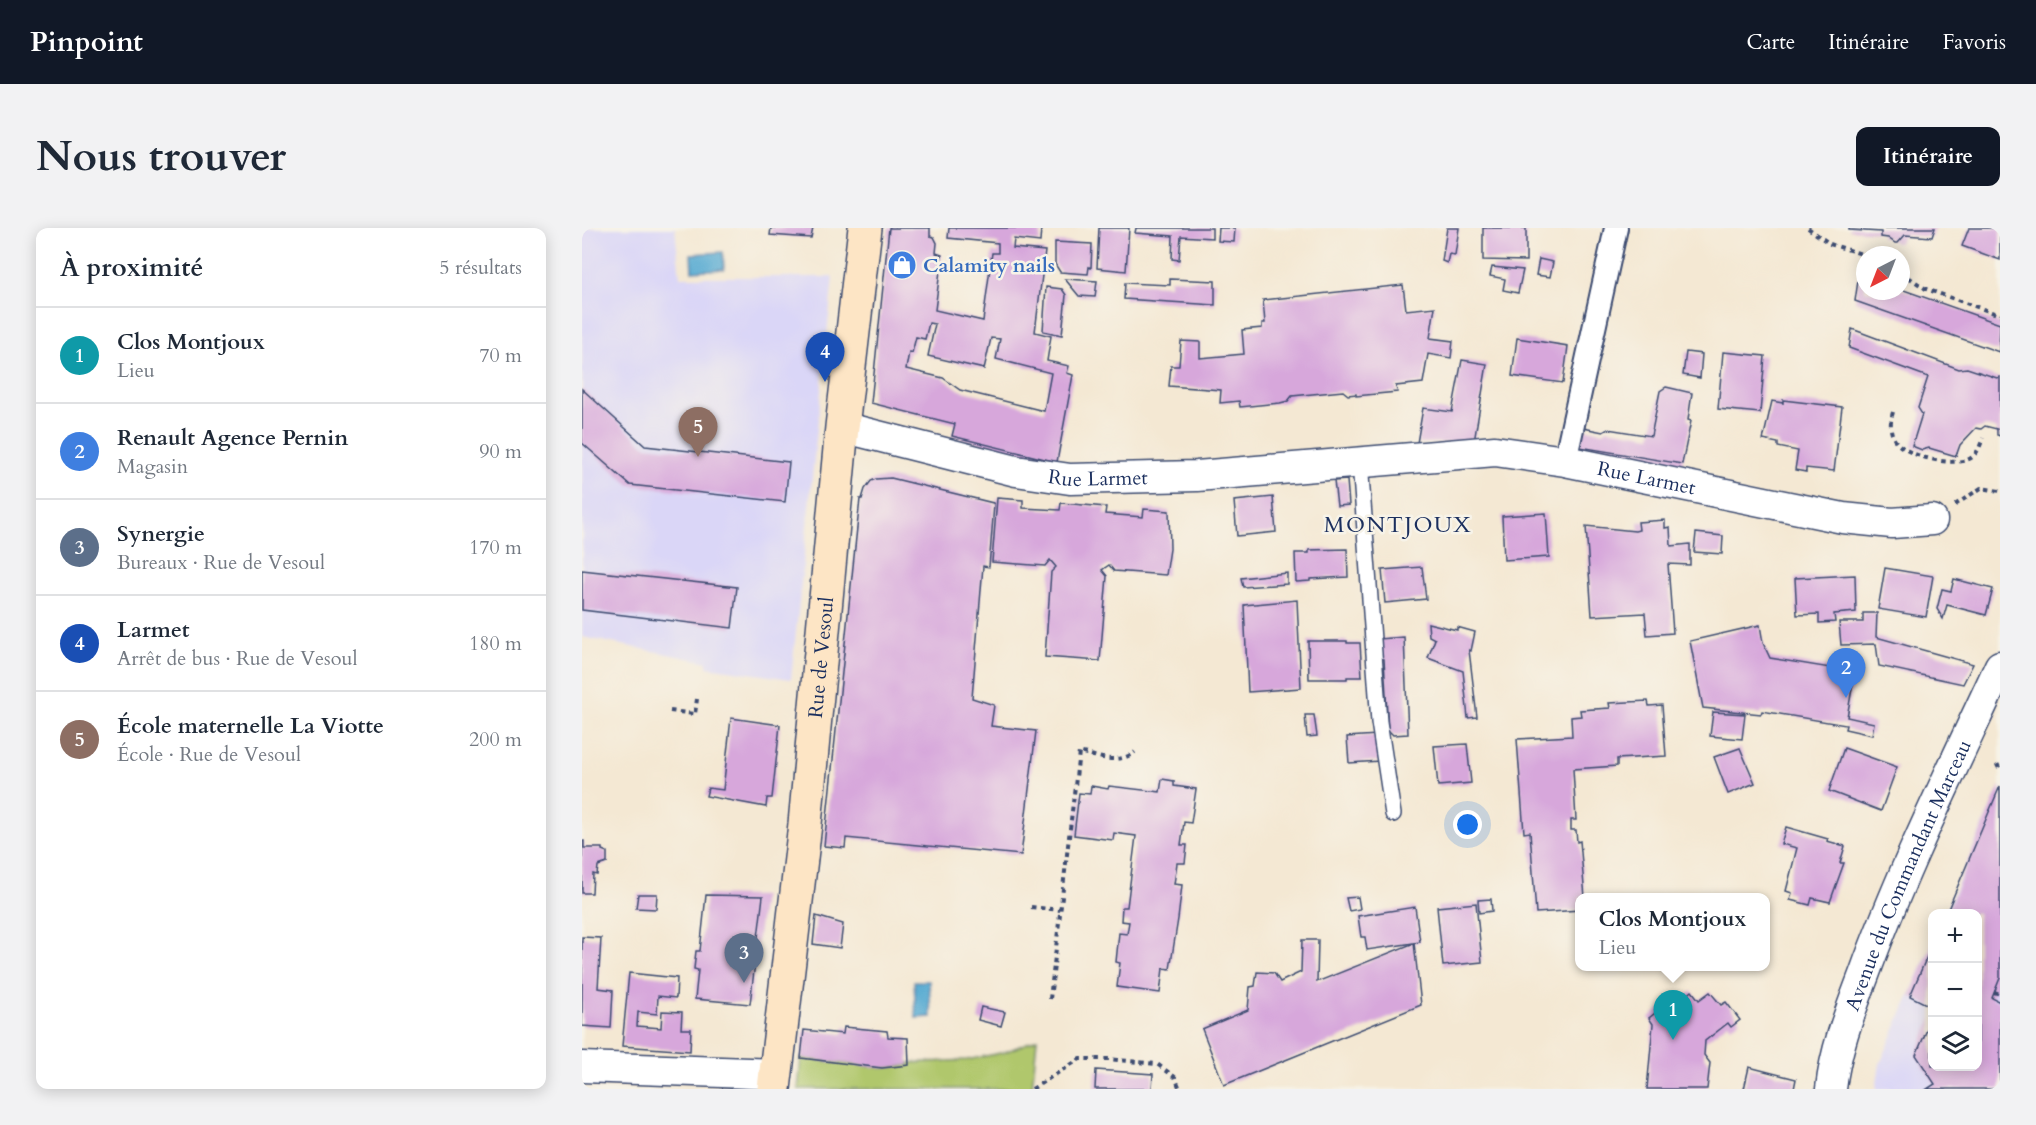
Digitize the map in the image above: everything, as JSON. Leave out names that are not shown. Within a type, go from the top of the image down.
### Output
[{"type":"main road","name":"Rue de Vesoul","points":[[775,1081],[805,824],[842,427],[865,228]]},
{"type":"street","points":[[1565,461],[1616,228]]},
{"type":"street","name":"Rue Larmet","points":[[842,427],[1016,471],[1070,480],[1197,476],[1495,452],[1565,461],[1843,519],[1892,523],[1932,520]]},
{"type":"street","name":"Avenue du Commandant Marceau","points":[[1831,1089],[1832,1074],[1844,1029],[1880,932],[2000,666]]},
{"type":"street","points":[[582,1066],[775,1081]]},
{"type":"lane","points":[[1360,462],[1379,722],[1394,814]]},
{"type":"path","points":[[1808,228],[1830,244],[1856,252]]},
{"type":"path","points":[[1910,279],[1926,289],[2000,315]]},
{"type":"path","points":[[1893,412],[1890,422],[1892,434],[1897,443],[1909,452],[1941,462],[1961,462],[1973,457],[1979,450],[1983,438]]},
{"type":"path","points":[[1932,520],[1981,488],[2000,491]]},
{"type":"path","points":[[670,711],[695,714],[697,699]]},
{"type":"path","points":[[1050,999],[1079,752],[1116,761],[1125,759],[1135,752]]},
{"type":"path","points":[[1031,907],[1060,910]]},
{"type":"path","points":[[1994,992],[2000,994]]},
{"type":"path","points":[[1032,1089],[1080,1059],[1108,1059],[1157,1064],[1175,1077],[1180,1089]]},
{"type":"shaded area","points":[[582,228],[675,228],[680,277],[833,277],[791,679],[707,667],[707,662],[582,637]]},
{"type":"shaded area","points":[[2000,786],[2000,1089],[1876,1089],[1880,1064],[1928,953],[1928,1071],[1982,1071],[1982,909],[1947,909]]},
{"type":"green space","points":[[1037,1039],[1032,1089],[798,1089],[801,1058],[882,1068],[909,1065],[909,1063],[967,1060],[1005,1052]]},
{"type":"water","points":[[723,252],[724,269],[692,271],[691,254]]},
{"type":"water","points":[[914,981],[929,981],[931,1017],[916,1018]]},
{"type":"building","points":[[771,228],[813,228],[811,238],[770,235]]},
{"type":"building","points":[[889,228],[930,228],[930,236],[934,237],[937,243],[936,253],[942,255],[935,310],[983,321],[992,253],[998,253],[998,243],[948,238],[949,228],[1041,228],[1040,242],[1014,239],[1013,248],[1045,251],[1035,332],[1051,336],[1047,361],[1069,366],[1067,373],[1073,375],[1057,462],[952,436],[955,424],[871,403]],"holes":[[[929,323],[935,324],[928,356],[984,369],[991,338],[1000,339],[996,359],[1051,373],[1044,411],[960,390],[943,378],[906,369],[909,352],[912,353],[916,337],[925,339]]]},
{"type":"building","points":[[1099,228],[1129,228],[1126,271],[1097,268]]},
{"type":"building","points":[[1136,228],[1212,228],[1212,238],[1181,236],[1179,260],[1172,259],[1173,236],[1135,233]]},
{"type":"building","points":[[1219,228],[1235,228],[1234,242],[1218,241]]},
{"type":"building","points":[[1447,228],[1459,228],[1455,255],[1449,254],[1447,263],[1442,261]]},
{"type":"building","points":[[1483,228],[1526,228],[1526,261],[1483,260]]},
{"type":"building","points":[[1849,228],[1935,228],[1932,237],[1905,235],[1898,243],[1895,243],[1888,238],[1881,237],[1881,232],[1849,230]]},
{"type":"building","points":[[1969,228],[2000,228],[2000,260],[1962,246]]},
{"type":"building","points":[[1055,242],[1092,244],[1091,268],[1089,267],[1088,274],[1060,272],[1055,264]]},
{"type":"building","points":[[1539,259],[1553,262],[1550,277],[1536,275]]},
{"type":"building","points":[[1492,267],[1523,270],[1518,293],[1503,290],[1505,279],[1490,276]]},
{"type":"building","points":[[1065,279],[1097,281],[1095,297],[1079,296]]},
{"type":"building","points":[[1170,279],[1215,281],[1215,305],[1124,299],[1125,283],[1170,285]]},
{"type":"building","points":[[1403,285],[1406,310],[1435,307],[1430,338],[1453,341],[1451,358],[1428,354],[1423,383],[1396,386],[1397,392],[1356,396],[1356,394],[1348,395],[1343,391],[1292,396],[1288,401],[1280,403],[1240,407],[1239,401],[1220,403],[1221,390],[1169,386],[1171,366],[1179,366],[1181,341],[1200,342],[1200,358],[1244,354],[1242,330],[1262,328],[1262,323],[1265,323],[1263,300]]},
{"type":"building","points":[[1046,287],[1062,289],[1066,295],[1062,335],[1043,331]]},
{"type":"building","points":[[1910,292],[2000,324],[1999,352],[1855,301],[1856,294],[1856,300],[1910,300]]},
{"type":"building","points":[[1852,329],[1959,369],[1967,368],[2000,377],[2000,436],[1997,435],[1997,429],[1985,426],[1981,429],[1976,428],[1960,445],[1956,456],[1929,448],[1922,450],[1912,446],[1922,414],[1918,408],[1928,377],[1849,348]]},
{"type":"building","points":[[1517,338],[1568,346],[1563,383],[1512,376]]},
{"type":"building","points":[[1686,352],[1702,354],[1700,378],[1683,375]]},
{"type":"building","points":[[1723,352],[1765,356],[1760,413],[1718,409]]},
{"type":"building","points":[[1462,360],[1487,364],[1474,442],[1417,443],[1423,408],[1452,412]]},
{"type":"building","points":[[1666,387],[1692,393],[1688,420],[1691,421],[1682,464],[1580,447],[1583,428],[1603,432],[1608,429],[1651,436],[1660,391]]},
{"type":"building","points":[[582,389],[645,446],[789,462],[785,502],[630,485],[582,443]]},
{"type":"building","points":[[1783,400],[1842,407],[1834,471],[1806,468],[1806,472],[1795,470],[1798,451],[1778,447],[1778,443],[1763,440],[1772,401],[1783,403]]},
{"type":"building","points":[[891,478],[994,505],[989,567],[983,566],[972,698],[994,705],[991,726],[1036,731],[1021,855],[846,838],[845,848],[824,846],[860,499],[871,481]]},
{"type":"building","points":[[1347,480],[1349,505],[1337,506],[1334,481]]},
{"type":"building","points":[[1273,497],[1276,532],[1237,536],[1234,501]]},
{"type":"building","points":[[997,498],[1023,500],[1023,508],[1060,510],[1061,503],[1106,507],[1105,514],[1143,517],[1144,509],[1169,511],[1170,549],[1166,575],[1114,571],[1109,565],[1102,570],[1107,576],[1100,661],[1045,657],[1051,572],[1056,567],[1050,560],[1045,566],[992,562]]},
{"type":"building","points":[[1546,513],[1549,557],[1504,560],[1502,516]]},
{"type":"building","points":[[1665,520],[1665,528],[1670,527],[1671,546],[1690,544],[1690,565],[1668,564],[1673,633],[1647,635],[1645,613],[1592,616],[1586,526],[1635,531],[1639,530],[1638,522]]},
{"type":"building","points":[[1696,533],[1723,536],[1722,554],[1694,552]]},
{"type":"building","points":[[1347,549],[1348,577],[1296,582],[1295,553],[1309,553],[1309,550]]},
{"type":"building","points":[[1422,567],[1426,599],[1385,603],[1382,570]]},
{"type":"building","points":[[1885,568],[1933,576],[1926,617],[1878,609]]},
{"type":"building","points":[[582,570],[737,587],[732,628],[582,610]]},
{"type":"building","points":[[1287,573],[1287,584],[1243,587],[1241,578]]},
{"type":"building","points":[[1855,575],[1856,612],[1834,614],[1835,622],[1819,623],[1819,614],[1797,615],[1795,578]]},
{"type":"building","points":[[1954,579],[1993,589],[1986,615],[1947,605],[1943,619],[1937,609],[1942,589],[1951,591]]},
{"type":"building","points":[[1297,600],[1301,688],[1248,692],[1244,605]]},
{"type":"building","points":[[1863,613],[1877,613],[1876,637],[1973,664],[1963,684],[1879,666],[1876,644],[1841,645],[1839,622],[1863,622]]},
{"type":"building","points":[[1428,623],[1475,632],[1471,651],[1469,650],[1477,717],[1468,718],[1463,671],[1428,658],[1435,639],[1429,636]]},
{"type":"building","points":[[1760,625],[1763,643],[1770,658],[1855,672],[1847,717],[1874,723],[1872,735],[1845,729],[1846,725],[1762,711],[1761,714],[1703,708],[1690,641]]},
{"type":"building","points":[[1404,637],[1408,734],[1393,735],[1388,730],[1384,659],[1381,659],[1379,639]]},
{"type":"building","points":[[1308,641],[1360,643],[1362,677],[1309,679]]},
{"type":"building","points":[[1648,701],[1649,706],[1662,705],[1666,756],[1617,759],[1617,766],[1573,769],[1576,820],[1571,820],[1571,830],[1576,830],[1577,842],[1580,841],[1585,893],[1575,893],[1575,910],[1536,913],[1530,832],[1524,833],[1517,739],[1572,736],[1571,717],[1581,716],[1580,710],[1610,708],[1609,703]]},
{"type":"building","points":[[1713,712],[1745,714],[1742,739],[1710,736]]},
{"type":"building","points":[[1305,715],[1314,715],[1317,736],[1307,737]]},
{"type":"building","points":[[731,718],[780,725],[772,798],[767,798],[766,807],[706,796],[708,788],[723,790]]},
{"type":"building","points":[[1377,735],[1380,761],[1349,763],[1347,737]]},
{"type":"building","points":[[1467,744],[1471,783],[1438,786],[1434,746]]},
{"type":"building","points":[[1740,748],[1755,783],[1728,794],[1714,757]]},
{"type":"building","points":[[1844,748],[1897,767],[1881,811],[1829,791]]},
{"type":"building","points":[[1162,779],[1174,781],[1174,786],[1196,789],[1191,823],[1184,822],[1181,845],[1187,845],[1185,863],[1177,863],[1174,884],[1182,885],[1178,919],[1170,969],[1163,968],[1160,993],[1117,987],[1120,963],[1116,962],[1119,933],[1127,934],[1129,922],[1121,921],[1122,907],[1127,907],[1136,836],[1114,833],[1113,840],[1074,835],[1079,793],[1090,794],[1091,786],[1160,792]]},
{"type":"building","points":[[2000,786],[2000,978],[1992,998],[2000,1002],[2000,1089],[1927,1089],[1935,1084],[1916,1055],[1928,1027],[1928,1071],[1982,1071],[1982,909],[1948,909]]},
{"type":"building","points":[[1786,827],[1845,846],[1840,863],[1844,863],[1830,902],[1812,898],[1810,905],[1790,900],[1792,893],[1786,891],[1797,848],[1781,844]]},
{"type":"building","points":[[582,841],[584,841],[584,848],[602,848],[607,852],[607,863],[598,866],[597,875],[593,874],[592,893],[582,893]]},
{"type":"building","points":[[638,894],[657,894],[656,909],[636,908]]},
{"type":"building","points":[[706,895],[763,896],[750,1004],[695,999],[698,970],[694,969],[696,951],[700,951]]},
{"type":"building","points":[[1358,897],[1360,909],[1349,911],[1346,898]]},
{"type":"building","points":[[1491,899],[1492,911],[1479,913],[1478,900]]},
{"type":"building","points":[[1476,903],[1482,962],[1443,966],[1437,907]]},
{"type":"building","points":[[1415,907],[1420,942],[1367,950],[1365,937],[1361,937],[1358,916]]},
{"type":"building","points":[[816,916],[843,924],[840,948],[813,944]]},
{"type":"building","points":[[582,937],[601,938],[598,988],[613,990],[611,1028],[582,1026]]},
{"type":"building","points":[[1302,940],[1318,940],[1317,982],[1414,943],[1421,1005],[1224,1085],[1202,1029],[1248,1010],[1250,987],[1255,986],[1257,972],[1274,973],[1280,982],[1301,972]]},
{"type":"building","points":[[1928,954],[1928,1005],[1910,996]]},
{"type":"building","points":[[629,973],[677,978],[676,998],[658,996],[657,1014],[638,1012],[637,1026],[661,1028],[662,1011],[682,1012],[681,1029],[691,1029],[690,1051],[622,1046]]},
{"type":"building","points":[[1692,991],[1699,1000],[1710,992],[1721,1005],[1726,1002],[1740,1020],[1731,1027],[1728,1023],[1705,1041],[1704,1055],[1710,1063],[1707,1089],[1647,1089],[1653,1024],[1649,1018],[1679,994],[1683,999]]},
{"type":"building","points":[[981,1007],[1005,1012],[1001,1026],[978,1020]]},
{"type":"building","points":[[844,1027],[887,1031],[888,1037],[908,1038],[909,1065],[882,1068],[801,1058],[804,1030],[843,1034]]},
{"type":"building","points":[[1749,1067],[1796,1079],[1794,1089],[1744,1089]]},
{"type":"building","points":[[1096,1070],[1153,1074],[1152,1089],[1095,1089]]},
{"type":"place","name":"Calamity nails","points":[[902,265]]},
{"type":"place","name":"Larmet","points":[[825,382]]},
{"type":"place","name":"École maternelle La Viotte","points":[[698,457]]},
{"type":"place","name":"Renault Agence Pernin","points":[[1846,698]]},
{"type":"place","name":"Synergie","points":[[744,983]]},
{"type":"place","name":"Clos Montjoux","points":[[1673,1040]]},
{"type":"district","name":"MONTJOUX","points":[[1398,524]]}]
